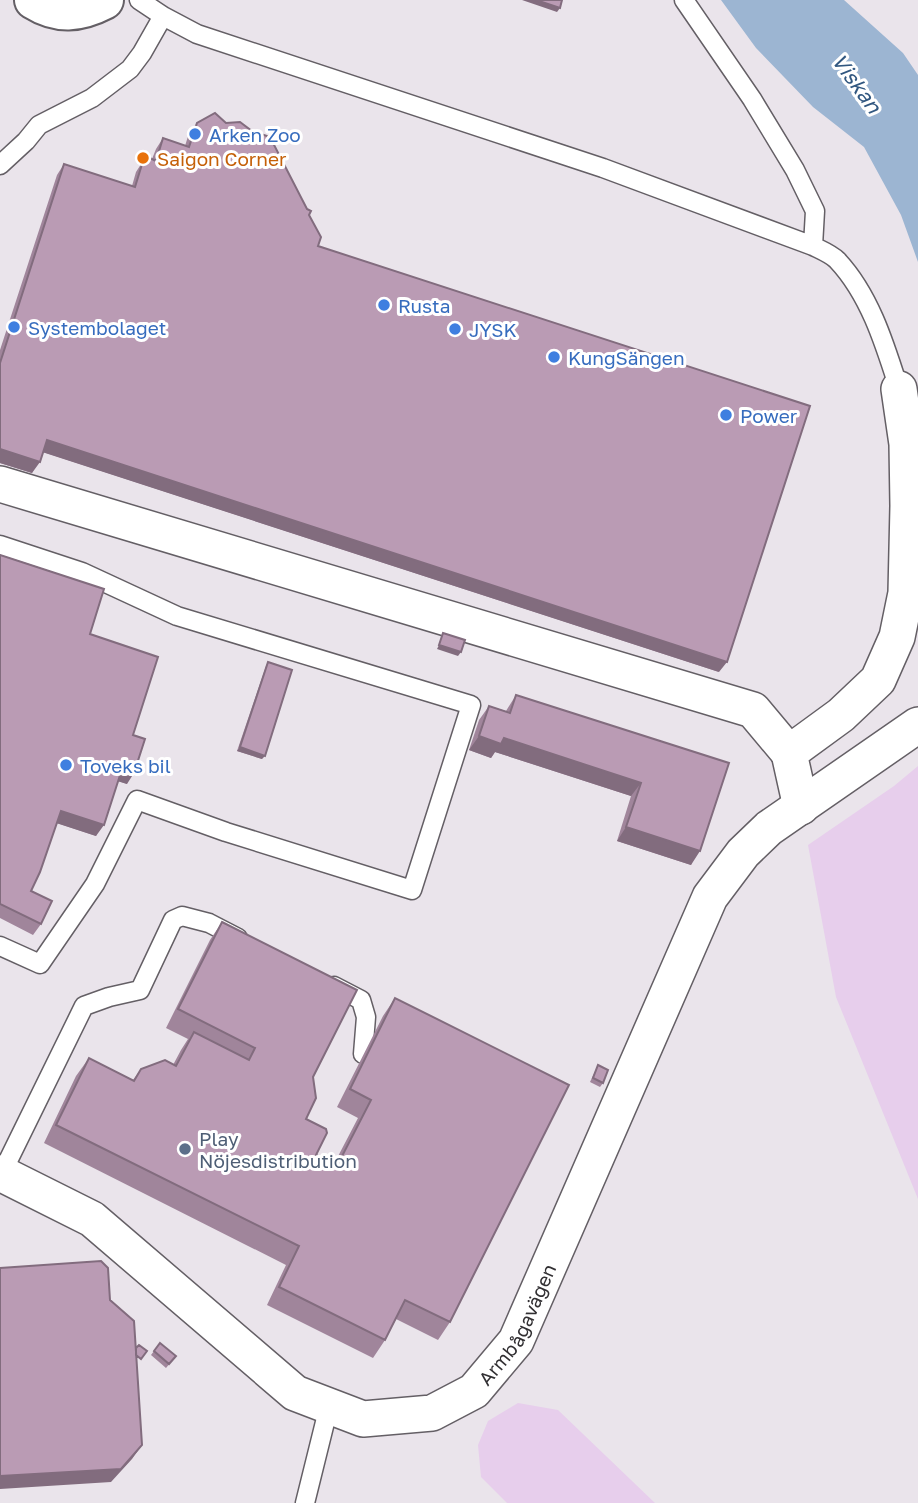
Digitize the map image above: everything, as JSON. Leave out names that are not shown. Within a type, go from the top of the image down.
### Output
[{"type":"street","points":[[34,0],[47,8],[67,12],[87,9],[104,0]]},
{"type":"street","points":[[789,753],[841,715],[878,680],[897,638],[906,593],[908,506],[907,443],[900,389]]},
{"type":"street","points":[[0,484],[753,710],[789,753],[801,807]]},
{"type":"street","name":"Armbågavägen","points":[[1,1173],[92,1219],[295,1393],[363,1419],[432,1413],[474,1391],[516,1341],[710,897],[743,853],[769,828],[918,725]]},
{"type":"lane","points":[[139,0],[197,34],[603,168],[813,246],[835,258],[857,287],[883,337],[900,389]]},
{"type":"lane","points":[[684,0],[752,99],[795,170],[815,211],[813,246]]},
{"type":"lane","points":[[0,165],[26,141],[39,124],[92,98],[130,69],[163,16]]},
{"type":"lane","points":[[0,545],[82,572],[177,616],[471,705],[412,890],[262,844],[136,800],[95,884],[40,964],[0,946]]},
{"type":"lane","points":[[1,1173],[84,1006],[139,990],[173,920],[182,916],[209,923],[256,947]]},
{"type":"lane","points":[[314,976],[361,1000],[366,1017],[363,1054]]},
{"type":"lane","points":[[305,1503],[329,1406]]},
{"type":"shaded area","points":[[918,766],[918,1199],[836,997],[808,845],[894,786]]},
{"type":"shaded area","points":[[518,1403],[558,1410],[655,1503],[507,1503],[481,1477],[478,1445],[488,1421]]},
{"type":"water","name":"Viskan","points":[[721,0],[844,0],[903,53],[918,75],[918,262],[901,215],[864,147],[813,107],[756,48]]},
{"type":"building","points":[[536,0],[562,0],[560,8]]},
{"type":"building","points":[[215,113],[226,123],[240,122],[252,131],[270,137],[307,209],[311,211],[309,215],[321,237],[318,246],[810,406],[727,662],[47,440],[40,462],[0,449],[0,363],[64,164],[135,187],[143,161],[150,158],[156,161],[163,138],[189,147],[197,123]]},
{"type":"building","name":"Toveks bil","points":[[0,555],[104,589],[90,634],[158,657],[133,735],[145,739],[134,773],[122,769],[104,825],[61,811],[31,891],[52,901],[41,924],[0,904]]},
{"type":"building","points":[[443,633],[465,640],[461,652],[439,645]]},
{"type":"building","points":[[268,662],[292,670],[265,756],[240,747]]},
{"type":"building","points":[[516,695],[729,763],[700,851],[626,827],[641,783],[504,738],[501,744],[479,736],[489,706],[510,713]]},
{"type":"building","name":"Play Nöjesdistribution","points":[[222,922],[357,990],[313,1077],[316,1098],[306,1119],[326,1129],[327,1133],[316,1155],[337,1166],[371,1100],[350,1089],[395,998],[569,1085],[450,1322],[405,1300],[385,1340],[279,1287],[299,1246],[56,1125],[89,1058],[134,1081],[141,1069],[165,1060],[176,1066],[194,1032],[249,1060],[255,1048],[178,1009]]},
{"type":"building","points":[[598,1065],[608,1070],[603,1083],[593,1078]]},
{"type":"building","points":[[101,1261],[108,1268],[110,1300],[134,1321],[142,1445],[121,1469],[0,1476],[0,1268]]},
{"type":"building","points":[[160,1343],[176,1356],[169,1364],[154,1351]]},
{"type":"building","points":[[139,1345],[147,1351],[141,1359],[136,1355]]},
{"type":"place","name":"Arken Zoo","points":[[195,134]]},
{"type":"place","name":"Saigon Corner","points":[[143,158]]},
{"type":"place","name":"Rusta","points":[[384,305]]},
{"type":"place","name":"Systembolaget","points":[[14,327]]},
{"type":"place","name":"JYSK","points":[[455,329]]},
{"type":"place","name":"KungSängen","points":[[554,357]]},
{"type":"place","name":"Power","points":[[726,415]]},
{"type":"place","name":"Toveks bil","points":[[66,765]]},
{"type":"place","name":"Play Nöjesdistribution","points":[[185,1149]]}]
